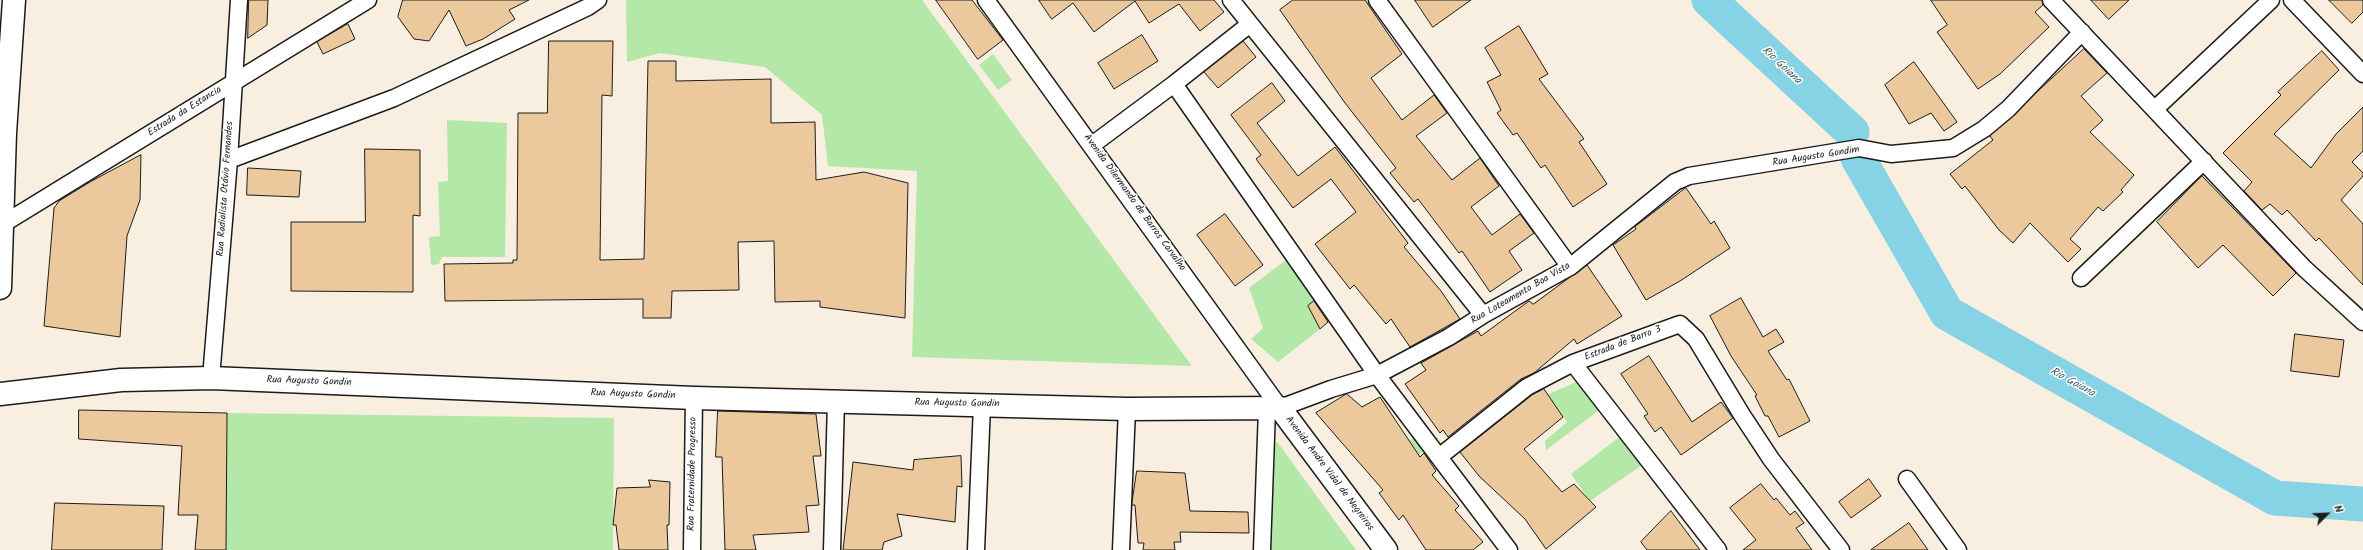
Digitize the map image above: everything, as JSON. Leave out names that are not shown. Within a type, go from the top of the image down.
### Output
[{"type":"street","points":[[0,288],[3,140],[14,0]]},
{"type":"street","name":"Rua Radialista Otávio Fernandes","points":[[211,378],[229,160],[239,0]]},
{"type":"street","name":"Estrada da Estancia","points":[[1,226],[368,0]]},
{"type":"street","points":[[229,160],[394,98],[588,7],[598,0]]},
{"type":"street","name":"Avenida Dilermando de Barros Carvalho","points":[[986,0],[1092,145],[1274,409]]},
{"type":"street","points":[[1377,0],[1570,267]]},
{"type":"street","points":[[2051,0],[2304,268],[2363,322]]},
{"type":"street","points":[[2155,110],[2271,0]]},
{"type":"street","points":[[2292,0],[2363,74]]},
{"type":"street","points":[[1234,1],[1250,24],[1483,315]]},
{"type":"street","points":[[1092,145],[1174,84],[1250,24]]},
{"type":"street","name":"Rua Augusto Gondim","points":[[1675,182],[1689,176],[1859,148],[1891,154],[1953,148],[1984,129],[2008,109],[2082,32]]},
{"type":"street","points":[[1174,84],[1377,376],[1509,550]]},
{"type":"street","points":[[2081,278],[2204,161]]},
{"type":"street","name":"Rua Loteamento Boa Vista","points":[[1274,409],[1331,389],[1377,376],[1449,337],[1483,315],[1570,267],[1675,182]]},
{"type":"street","name":"Estrada de Barro 3","points":[[1439,457],[1528,387],[1573,363],[1674,325],[1682,324],[1696,339],[1742,416],[1771,460],[1841,550]]},
{"type":"street","points":[[1573,363],[1718,550]]},
{"type":"street","name":"Rua Augusto Gondin","points":[[0,394],[121,380],[211,378],[694,398],[1127,409],[1274,409]]},
{"type":"street","name":"Rua Fraternidade Progresso","points":[[692,550],[694,398]]},
{"type":"street","points":[[832,550],[836,401]]},
{"type":"street","points":[[976,550],[982,405]]},
{"type":"street","points":[[1121,550],[1127,409]]},
{"type":"street","points":[[1262,550],[1274,409]]},
{"type":"street","name":"Avenida Andre Vidal de Negreiros","points":[[1274,409],[1386,550]]},
{"type":"street","points":[[1907,480],[1958,550]]},
{"type":"green space","points":[[626,0],[922,0],[1192,366],[912,357],[917,171],[828,166],[822,115],[765,67],[660,53],[627,62]]},
{"type":"green space","points":[[993,54],[1012,80],[998,90],[979,65]]},
{"type":"green space","points":[[447,120],[507,123],[505,257],[442,257],[439,264],[431,265],[429,237],[440,236],[438,182],[448,181]]},
{"type":"green space","points":[[1291,256],[1320,296],[1308,306],[1320,329],[1278,362],[1251,339],[1263,328],[1249,288]]},
{"type":"green space","points":[[1585,378],[1606,405],[1546,450],[1545,441],[1567,422],[1547,395]]},
{"type":"green space","points":[[227,413],[614,418],[613,550],[226,550]]},
{"type":"green space","points":[[1626,432],[1648,461],[1590,501],[1571,474]]},
{"type":"green space","points":[[1419,434],[1429,447],[1403,466],[1398,449]]},
{"type":"green space","points":[[1271,439],[1278,443],[1356,550],[1267,550]]},
{"type":"building","points":[[249,0],[268,0],[267,25],[248,38]]},
{"type":"building","points":[[403,0],[529,0],[509,10],[515,19],[483,39],[466,46],[449,10],[429,41],[414,39],[398,17]]},
{"type":"building","points":[[936,0],[972,0],[1003,40],[978,59]]},
{"type":"building","points":[[1039,0],[1214,0],[1224,12],[1200,31],[1179,4],[1149,23],[1135,1],[1094,32],[1073,3],[1052,19]]},
{"type":"building","points":[[1293,0],[1365,0],[1402,54],[1371,78],[1402,120],[1434,95],[1447,113],[1416,136],[1452,180],[1480,158],[1499,186],[1471,207],[1492,235],[1520,214],[1534,233],[1509,251],[1522,270],[1490,292],[1462,251],[1459,253],[1418,199],[1414,202],[1390,173],[1396,168],[1345,103],[1280,10]]},
{"type":"building","points":[[1415,0],[1471,0],[1433,27]]},
{"type":"building","points":[[1931,0],[2042,0],[2043,5],[2035,12],[2049,27],[2000,74],[1978,89],[1937,32],[1947,25]]},
{"type":"building","points":[[2091,0],[2129,0],[2109,19]]},
{"type":"building","points":[[2329,0],[2363,0],[2363,12],[2352,23]]},
{"type":"building","points":[[348,24],[355,39],[323,54],[317,42]]},
{"type":"building","points":[[1519,26],[1548,74],[1539,79],[1584,139],[1579,142],[1607,184],[1573,207],[1545,165],[1541,168],[1517,133],[1513,135],[1497,113],[1501,110],[1487,82],[1501,75],[1485,48]]},
{"type":"building","points":[[1142,35],[1158,61],[1114,89],[1098,63]]},
{"type":"building","points":[[549,41],[613,41],[612,96],[602,95],[600,260],[644,259],[648,61],[676,61],[676,81],[771,79],[771,123],[815,122],[816,180],[864,172],[908,183],[905,318],[820,307],[820,301],[775,302],[774,241],[738,242],[739,290],[672,291],[671,318],[643,318],[643,299],[445,301],[444,264],[513,263],[513,260],[517,260],[518,113],[547,113]]},
{"type":"building","points":[[1243,41],[1256,57],[1218,88],[1204,72]]},
{"type":"building","points":[[2084,49],[2107,73],[2081,96],[2103,120],[2090,132],[2134,175],[2121,190],[2123,192],[2103,211],[2098,207],[2070,239],[2081,249],[2068,262],[2030,223],[2013,243],[1999,230],[1965,186],[1962,189],[1950,174],[1993,140],[1990,136]]},
{"type":"building","points":[[2322,51],[2339,70],[2274,134],[2311,168],[2336,134],[2363,107],[2363,151],[2352,162],[2363,173],[2363,176],[2341,200],[2363,224],[2363,285],[2319,238],[2316,241],[2287,210],[2282,215],[2270,204],[2262,210],[2244,191],[2252,182],[2223,153],[2281,95],[2278,92]]},
{"type":"building","points":[[1914,62],[1957,122],[1944,131],[1931,113],[1909,124],[1885,85]]},
{"type":"building","points":[[1272,83],[1285,101],[1257,123],[1298,176],[1335,147],[1408,243],[1404,247],[1441,291],[1460,319],[1410,347],[1391,319],[1386,324],[1354,285],[1350,289],[1315,244],[1356,212],[1331,179],[1293,208],[1256,159],[1261,155],[1231,115]]},
{"type":"building","points":[[365,149],[420,150],[420,216],[413,215],[413,292],[291,291],[291,222],[365,222]]},
{"type":"building","points":[[141,155],[140,200],[127,236],[120,337],[44,326],[54,208],[59,201],[90,182]]},
{"type":"building","points":[[248,168],[301,171],[299,197],[247,195]]},
{"type":"building","points":[[2202,176],[2296,273],[2273,296],[2223,245],[2198,268],[2157,222]]},
{"type":"building","points":[[1686,188],[1711,224],[1714,221],[1730,248],[1680,281],[1646,300],[1613,245],[1636,229],[1635,227]]},
{"type":"building","points":[[1225,214],[1263,265],[1235,286],[1197,235]]},
{"type":"building","points":[[1587,265],[1622,316],[1577,344],[1574,339],[1534,373],[1521,379],[1448,437],[1443,430],[1440,433],[1405,384],[1426,370],[1421,363],[1478,331],[1481,336],[1529,301],[1533,304]]},
{"type":"building","points":[[1741,298],[1763,337],[1776,329],[1784,342],[1768,351],[1787,380],[1789,379],[1810,421],[1779,437],[1768,416],[1765,416],[1755,396],[1757,395],[1731,356],[1710,316]]},
{"type":"building","points":[[1314,301],[1328,322],[1320,329],[1308,306]]},
{"type":"building","points":[[2295,334],[2344,340],[2339,377],[2291,371]]},
{"type":"building","points":[[1649,356],[1692,422],[1721,402],[1733,418],[1681,455],[1661,427],[1655,432],[1644,416],[1648,414],[1621,374]]},
{"type":"building","points":[[1544,389],[1563,417],[1524,449],[1562,492],[1574,484],[1596,507],[1546,549],[1525,519],[1479,476],[1460,452],[1532,395]]},
{"type":"building","points":[[1347,394],[1362,407],[1380,397],[1420,457],[1424,453],[1436,471],[1432,475],[1459,506],[1455,510],[1483,542],[1473,550],[1426,550],[1403,515],[1399,520],[1379,493],[1383,490],[1316,413]]},
{"type":"building","points":[[79,410],[227,413],[226,550],[195,550],[198,515],[178,515],[182,446],[79,439]]},
{"type":"building","points":[[718,411],[816,414],[821,456],[813,456],[819,505],[806,506],[809,532],[753,535],[756,550],[725,550],[722,457],[716,457]]},
{"type":"building","points":[[961,456],[962,487],[957,486],[955,522],[897,514],[902,536],[884,542],[882,550],[843,550],[853,462],[913,470],[914,460]]},
{"type":"building","points":[[1137,471],[1185,473],[1190,511],[1248,512],[1249,533],[1180,532],[1181,542],[1174,542],[1175,550],[1143,550],[1144,543],[1138,543],[1135,505],[1132,505]]},
{"type":"building","points":[[1869,479],[1881,496],[1851,518],[1839,502]]},
{"type":"building","points":[[649,480],[670,482],[669,525],[667,525],[668,550],[619,550],[616,525],[613,525],[617,488],[650,487]]},
{"type":"building","points":[[1761,484],[1774,500],[1776,498],[1790,515],[1795,511],[1804,523],[1796,528],[1812,550],[1743,550],[1756,540],[1730,508]]},
{"type":"building","points":[[55,503],[164,506],[162,550],[52,550]]},
{"type":"building","points":[[1671,511],[1700,550],[1647,550],[1641,542]]},
{"type":"building","points":[[1909,523],[1928,550],[1871,550]]},
{"type":"waterway","name":"Rio Goiana","points":[[1709,0],[1852,132]]},
{"type":"waterway","name":"Rio Goiana","points":[[1858,158],[1947,313],[2275,498],[2363,504]]}]
